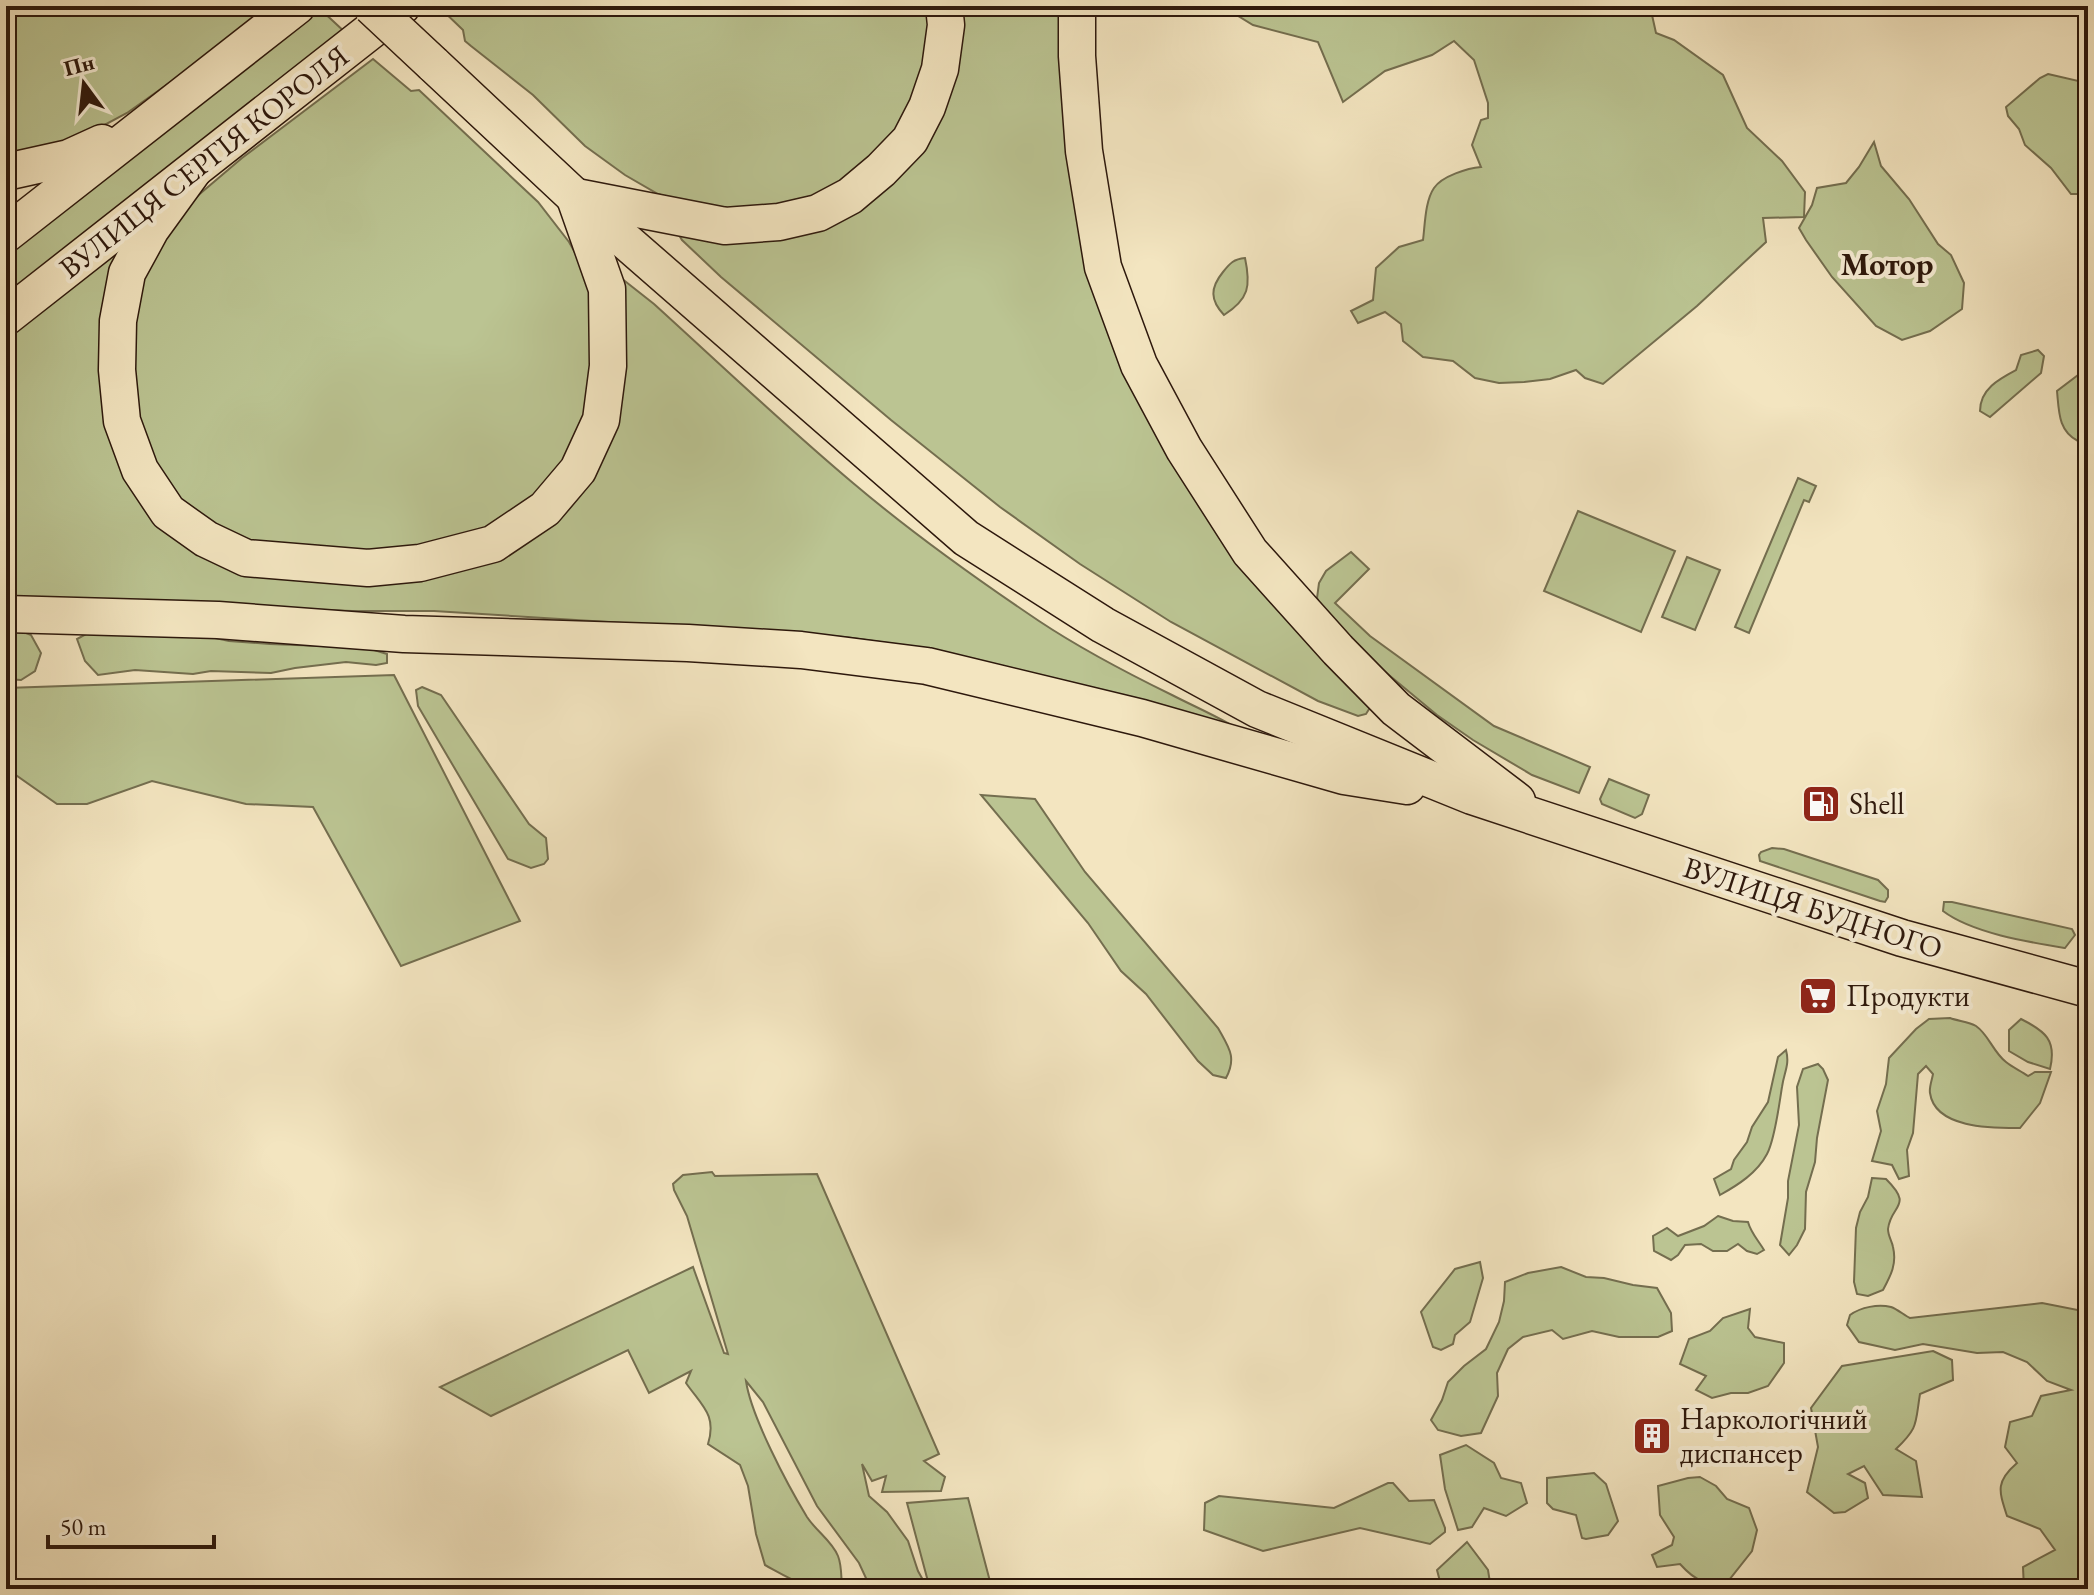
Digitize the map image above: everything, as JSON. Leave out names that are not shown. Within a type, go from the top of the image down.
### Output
[{"type":"highway","points":[[6,234],[297,6]]},
{"type":"highway","points":[[371,6],[575,197],[966,538],[1103,625],[1257,709],[1472,796]]},
{"type":"highway","name":"ВУЛИЦЯ СЕРГІЯ КОРОЛЯ","points":[[6,317],[402,6]]},
{"type":"highway","points":[[575,197],[725,226],[779,222],[818,213],[850,196],[910,140],[927,107],[940,69],[946,25],[944,6]]},
{"type":"highway","points":[[1077,6],[1077,56],[1084,151],[1103,267],[1139,365],[1184,449],[1250,552],[1338,650],[1396,709],[1541,819]]},
{"type":"highway","points":[[6,172],[69,158],[154,118]]},
{"type":"highway","points":[[193,171],[151,229],[127,273],[118,321],[117,370],[122,421],[140,470],[168,512],[206,539],[246,558],[352,567],[420,563],[493,544],[545,509],[578,470],[601,420],[608,366],[608,320],[607,289],[575,197]]},
{"type":"highway","points":[[6,614],[218,620],[404,634],[688,643],[801,650],[927,666],[1142,718],[1344,776],[1472,796]]},
{"type":"highway","name":"ВУЛИЦЯ БУДНОГО","points":[[1472,796],[1902,938],[2088,989]]},
{"type":"green space","points":[[6,6],[268,6],[127,113],[82,137],[6,158]]},
{"type":"green space","points":[[438,6],[931,6],[930,52],[895,137],[834,192],[735,213],[691,205],[658,194],[625,175],[585,146],[533,95],[465,41],[463,30]]},
{"type":"green space","points":[[955,6],[1061,6],[1107,308],[1371,706],[1366,714],[1358,716],[1318,701],[1171,622],[1080,564],[1000,507],[891,420],[721,277],[682,240],[676,230],[878,191]]},
{"type":"green space","points":[[1222,6],[1650,6],[1656,33],[1674,40],[1723,75],[1747,128],[1782,161],[1805,192],[1804,217],[1763,218],[1766,242],[1697,306],[1603,384],[1585,378],[1576,370],[1550,379],[1524,382],[1499,383],[1475,378],[1453,361],[1423,357],[1403,341],[1401,324],[1385,312],[1358,323],[1351,311],[1373,300],[1376,268],[1399,247],[1423,240],[1426,213],[1434,188],[1456,173],[1481,167],[1472,145],[1481,120],[1488,118],[1488,103],[1474,60],[1454,41],[1432,55],[1385,71],[1343,102],[1318,42],[1253,25]]},
{"type":"green space","points":[[319,8],[348,35],[6,298],[6,252]]},
{"type":"green space","points":[[373,59],[411,91],[419,90],[538,202],[569,242],[582,265],[599,328],[578,450],[515,518],[413,553],[271,545],[231,535],[177,502],[156,480],[120,369],[145,260],[195,198],[242,158]]},
{"type":"green space","points":[[2048,74],[2083,82],[2088,92],[2087,194],[2071,194],[2051,168],[2025,145],[2019,129],[2008,116],[2006,107]]},
{"type":"green space","points":[[1874,142],[1881,166],[1909,199],[1938,244],[1951,255],[1964,283],[1962,309],[1930,331],[1902,340],[1876,326],[1832,277],[1799,228],[1812,205],[1817,188],[1846,183]]},
{"type":"green space","points":[[121,247],[100,342],[188,539],[441,569],[575,490],[621,278],[875,502],[944,555],[1071,641],[1252,738],[909,646],[845,637],[434,611],[6,600],[6,336]]},
{"type":"green space","points":[[1245,258],[1248,276],[1246,291],[1239,303],[1224,315],[1214,299],[1216,283],[1230,264]]},
{"type":"green space","points":[[2088,344],[2088,426],[2078,441],[2063,426],[2057,391],[2078,375],[2078,359]]},
{"type":"green space","points":[[2038,350],[2044,356],[2041,373],[1990,417],[1980,411],[1987,391],[2016,370],[2021,355]]},
{"type":"green space","points":[[1798,478],[1816,486],[1809,502],[1804,500],[1749,633],[1735,627]]},
{"type":"green space","points":[[1578,511],[1675,551],[1641,632],[1544,591]]},
{"type":"green space","points":[[1351,552],[1369,569],[1335,603],[1370,636],[1494,726],[1590,767],[1579,793],[1532,775],[1437,715],[1366,656],[1322,610],[1317,598],[1319,583],[1326,571]]},
{"type":"green space","points":[[1687,557],[1720,570],[1695,630],[1662,617]]},
{"type":"green space","points":[[6,627],[31,635],[41,653],[35,671],[21,680],[6,679]]},
{"type":"green space","points":[[97,628],[201,635],[229,641],[371,649],[387,654],[387,663],[346,662],[271,673],[211,671],[193,674],[135,670],[98,675],[85,661],[77,639]]},
{"type":"green space","points":[[394,675],[520,921],[401,966],[313,807],[246,804],[152,781],[87,804],[57,804],[6,770],[6,688]]},
{"type":"green space","points":[[422,687],[441,695],[529,824],[546,838],[548,859],[544,864],[531,868],[508,859],[418,706],[416,690]]},
{"type":"green space","points":[[1609,779],[1649,795],[1642,814],[1635,818],[1602,804],[1600,799]]},
{"type":"green space","points":[[981,795],[1035,799],[1085,872],[1218,1028],[1231,1058],[1226,1078],[1213,1075],[1198,1061],[1146,994],[1121,971],[1088,923]]},
{"type":"green space","points":[[1772,848],[1784,849],[1878,880],[1888,890],[1888,897],[1885,902],[1880,901],[1760,861],[1761,852]]},
{"type":"green space","points":[[1944,902],[2072,929],[2075,935],[2065,948],[2001,936],[1955,919],[1943,911]]},
{"type":"green space","points":[[1950,1018],[1976,1026],[2008,1064],[2028,1076],[2035,1072],[2051,1072],[2040,1103],[2020,1128],[1996,1128],[1967,1124],[1943,1114],[1934,1105],[1930,1093],[1933,1074],[1926,1066],[1918,1074],[1913,1133],[1907,1150],[1909,1176],[1899,1179],[1892,1165],[1872,1161],[1881,1131],[1877,1111],[1886,1084],[1889,1058],[1929,1019]]},
{"type":"green space","points":[[2021,1019],[2043,1032],[2047,1038],[2052,1051],[2050,1069],[2028,1062],[2009,1051],[2009,1030]]},
{"type":"green space","points":[[1786,1050],[1787,1064],[1770,1148],[1752,1173],[1720,1195],[1714,1179],[1731,1169],[1747,1142],[1752,1127],[1768,1102],[1778,1057]]},
{"type":"green space","points":[[1818,1064],[1828,1080],[1815,1162],[1806,1192],[1805,1229],[1789,1255],[1780,1245],[1799,1125],[1797,1087],[1803,1069]]},
{"type":"green space","points":[[712,1172],[715,1176],[817,1174],[939,1454],[924,1461],[945,1477],[941,1491],[882,1492],[886,1476],[872,1481],[862,1464],[869,1496],[887,1512],[908,1541],[928,1589],[871,1589],[859,1563],[817,1506],[763,1402],[746,1381],[762,1431],[780,1469],[807,1517],[838,1556],[842,1587],[812,1587],[765,1565],[748,1486],[740,1465],[708,1444],[709,1418],[686,1383],[691,1371],[649,1393],[628,1350],[491,1416],[440,1387],[693,1267],[724,1353],[728,1354],[687,1216],[673,1184],[683,1175]]},
{"type":"green space","points":[[1872,1178],[1886,1179],[1900,1201],[1888,1229],[1894,1253],[1892,1269],[1883,1290],[1868,1296],[1857,1294],[1854,1282],[1856,1228]]},
{"type":"green space","points":[[1718,1216],[1748,1222],[1764,1250],[1757,1254],[1738,1244],[1727,1251],[1713,1251],[1701,1244],[1685,1245],[1671,1260],[1654,1251],[1653,1236],[1667,1228],[1678,1236],[1704,1226]]},
{"type":"green space","points":[[1480,1262],[1483,1278],[1470,1322],[1455,1335],[1453,1344],[1441,1350],[1433,1347],[1421,1312],[1455,1269]]},
{"type":"green space","points":[[1561,1267],[1586,1277],[1657,1288],[1671,1313],[1672,1331],[1658,1337],[1619,1337],[1592,1331],[1563,1339],[1552,1330],[1523,1337],[1508,1349],[1497,1373],[1498,1396],[1481,1433],[1461,1436],[1438,1430],[1431,1420],[1448,1382],[1486,1349],[1499,1322],[1505,1282],[1528,1273]]},
{"type":"green space","points":[[2042,1303],[2088,1312],[2088,1589],[2024,1589],[2023,1567],[2055,1550],[2040,1529],[2007,1516],[2001,1493],[2005,1476],[2017,1463],[2005,1447],[2010,1422],[2032,1416],[2041,1396],[2071,1390],[2047,1381],[2027,1362],[2003,1352],[1977,1353],[1923,1344],[1895,1350],[1859,1342],[1847,1325],[1850,1315],[1875,1306],[1891,1307],[1910,1318]]},
{"type":"green space","points":[[1750,1309],[1748,1328],[1755,1337],[1784,1343],[1784,1363],[1768,1386],[1748,1393],[1712,1398],[1696,1390],[1706,1376],[1680,1364],[1689,1339],[1710,1331],[1723,1318]]},
{"type":"green space","points":[[1933,1351],[1952,1360],[1953,1380],[1920,1394],[1915,1424],[1896,1449],[1916,1461],[1922,1497],[1883,1495],[1864,1466],[1848,1474],[1865,1483],[1868,1498],[1845,1512],[1834,1513],[1807,1492],[1818,1447],[1811,1408],[1842,1366]]},
{"type":"green space","points":[[1466,1445],[1494,1463],[1501,1478],[1521,1483],[1527,1503],[1506,1516],[1484,1508],[1472,1527],[1458,1530],[1445,1489],[1440,1455]]},
{"type":"green space","points":[[1594,1473],[1606,1484],[1618,1521],[1608,1535],[1586,1539],[1582,1538],[1576,1515],[1553,1509],[1547,1503],[1547,1478]]},
{"type":"green space","points":[[1700,1477],[1716,1486],[1727,1499],[1749,1508],[1757,1530],[1752,1551],[1729,1580],[1702,1581],[1680,1564],[1657,1567],[1652,1555],[1672,1545],[1674,1537],[1660,1515],[1658,1486]]},
{"type":"green space","points":[[1393,1483],[1409,1501],[1434,1500],[1445,1532],[1430,1544],[1360,1528],[1263,1551],[1204,1530],[1205,1503],[1219,1496],[1334,1508]]},
{"type":"green space","points":[[968,1498],[992,1589],[930,1589],[907,1503]]},
{"type":"green space","points":[[1467,1542],[1488,1570],[1491,1589],[1442,1589],[1437,1570]]},
{"type":"place","name":"Shell","points":[[1821,804]]},
{"type":"place","name":"Продукти","points":[[1818,996]]},
{"type":"place","name":"Наркологічний диспансер","points":[[1652,1436]]},
{"type":"district","name":"Мотор","points":[[1887,264]]}]
